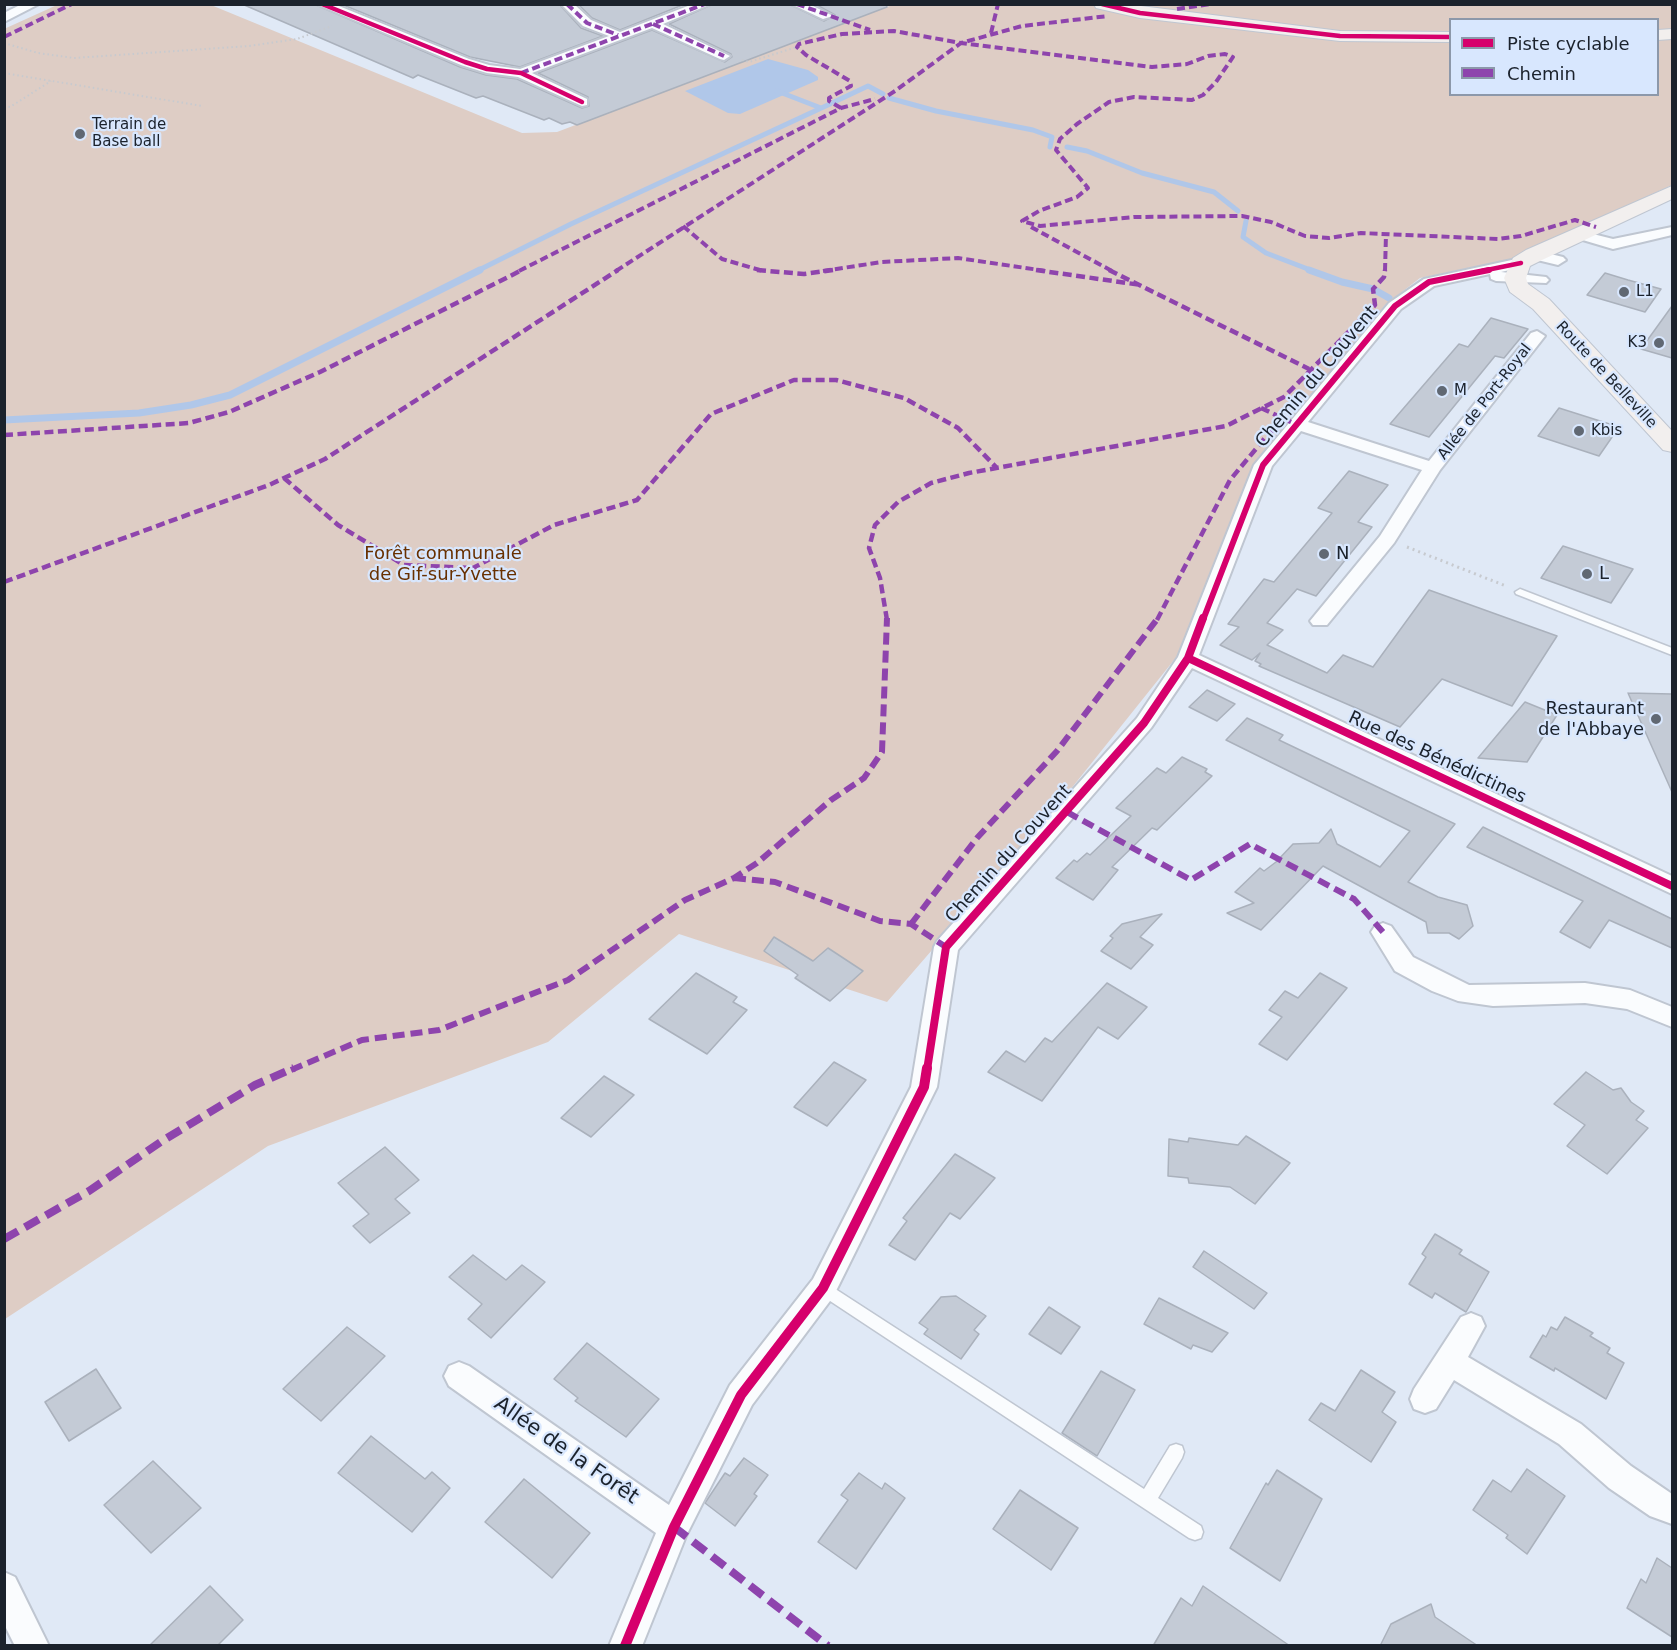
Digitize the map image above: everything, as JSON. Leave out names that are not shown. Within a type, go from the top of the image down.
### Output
[{"type":"street","points":[[4,18],[33,4]]},
{"type":"street","points":[[322,4],[465,62],[487,69],[521,73],[582,102]]},
{"type":"street","points":[[567,4],[587,23],[618,35]]},
{"type":"street","points":[[521,73],[705,4]]},
{"type":"street","points":[[797,4],[827,16]]},
{"type":"street","points":[[1102,4],[1140,13],[1296,32],[1340,36],[1449,37]]},
{"type":"street","points":[[653,24],[724,56]]},
{"type":"street","points":[[1522,271],[1613,218],[1672,192]]},
{"type":"street","points":[[1579,237],[1613,244],[1672,231]]},
{"type":"street","points":[[1541,280],[1579,237]]},
{"type":"street","name":"Chemin du Couvent","points":[[625,1646],[674,1527],[741,1395],[823,1288],[924,1087],[946,947],[1144,723],[1188,658],[1263,465],[1395,306],[1429,282],[1476,274],[1522,271],[1558,260]]},
{"type":"street","name":"Chemin du Couvent","points":[[1476,274],[1522,271],[1541,280]]},
{"type":"street","name":"Route de Belleville","points":[[1522,271],[1541,304],[1672,446]]},
{"type":"street","name":"Route de Belleville","points":[[1541,280],[1538,290],[1541,304]]},
{"type":"street","name":"Allée de Port-Royal","points":[[1320,621],[1387,539],[1433,468],[1537,336]]},
{"type":"street","name":"Allée de Port-Royal","points":[[1297,424],[1433,468]]},
{"type":"street","name":"Rue des Bénédictines","points":[[1188,658],[1672,886]]},
{"type":"street","points":[[1383,933],[1404,964],[1441,984],[1467,994],[1493,996],[1585,993],[1630,1000],[1672,1017]]},
{"type":"street","points":[[1425,1399],[1471,1326]]},
{"type":"street","points":[[1449,1361],[1570,1434],[1620,1477],[1661,1505],[1672,1509]]},
{"type":"street","name":"Allée de la Forêt","points":[[459,1376],[674,1527]]},
{"type":"street","points":[[4,1588],[33,1646]]},
{"type":"lane","points":[[1520,592],[1672,652]]},
{"type":"lane","points":[[823,1288],[1195,1532]]},
{"type":"lane","points":[[1147,1500],[1176,1452]]},
{"type":"path","points":[[4,43],[38,53],[74,58],[249,46],[297,39],[352,16]]},
{"type":"path","points":[[724,56],[748,62],[797,47]]},
{"type":"path","points":[[4,73],[202,105]]},
{"type":"path","points":[[4,106],[10,107],[52,81]]},
{"type":"path","points":[[1387,539],[1520,592]]},
{"type":"green space","name":"Forêt communale de Gif-sur-Yvette","points":[[57,5],[211,5],[522,133],[557,132],[892,5],[1672,5],[1672,185],[1511,259],[1420,278],[1385,305],[1251,470],[1178,655],[1062,800],[887,1002],[679,934],[548,1042],[268,1146],[5,1319],[4,29]]},
{"type":"water","points":[[768,59],[808,70],[818,77],[818,80],[740,114],[728,113],[685,91]]},
{"type":"building","points":[[242,4],[314,4],[460,67],[486,75],[517,79],[582,108],[589,106],[588,97],[538,73],[652,30],[725,62],[732,57],[731,54],[669,24],[713,4],[789,4],[824,21],[835,15],[815,4],[886,4],[887,7],[577,125],[570,122],[562,124],[549,118],[544,120],[483,96],[476,98],[418,75],[413,78]]},
{"type":"building","points":[[341,4],[559,4],[581,28],[603,36],[520,67],[470,57]]},
{"type":"building","points":[[578,4],[685,4],[620,30],[592,18]]},
{"type":"building","name":"L1","points":[[1605,273],[1661,289],[1645,312],[1587,295]]},
{"type":"building","name":"K3","points":[[1672,306],[1672,358],[1641,349]]},
{"type":"building","name":"M","points":[[1491,318],[1528,329],[1504,358],[1495,356],[1429,437],[1390,424],[1459,344],[1468,347]]},
{"type":"building","name":"Kbis","points":[[1559,408],[1619,427],[1599,456],[1538,436]]},
{"type":"building","points":[[1349,471],[1388,485],[1358,522],[1372,527],[1316,596],[1297,589],[1267,623],[1283,630],[1267,645],[1327,673],[1343,655],[1373,667],[1429,590],[1557,636],[1512,706],[1442,679],[1400,727],[1259,666],[1261,664],[1255,661],[1260,653],[1252,660],[1220,645],[1239,627],[1228,624],[1264,579],[1274,582],[1332,513],[1318,508]]},
{"type":"building","name":"L","points":[[1563,546],[1633,569],[1611,603],[1541,578]]},
{"type":"building","points":[[1207,690],[1235,704],[1217,721],[1189,707]]},
{"type":"building","name":"Restaurant de l'Abbaye","points":[[1628,693],[1672,694],[1672,792]]},
{"type":"building","points":[[1525,702],[1557,715],[1527,762],[1478,758]]},
{"type":"building","points":[[1247,718],[1283,735],[1279,740],[1455,824],[1408,882],[1438,897],[1467,905],[1473,926],[1459,939],[1449,933],[1428,933],[1426,922],[1323,866],[1261,930],[1227,913],[1254,903],[1235,892],[1260,868],[1264,871],[1276,862],[1293,844],[1319,843],[1331,829],[1337,844],[1380,867],[1410,831],[1226,740]]},
{"type":"building","points":[[1182,757],[1207,769],[1205,772],[1212,776],[1157,830],[1152,828],[1112,867],[1118,870],[1093,900],[1056,878],[1074,860],[1077,862],[1087,853],[1090,855],[1131,816],[1116,808],[1157,768],[1166,773]]},
{"type":"building","points":[[1483,827],[1672,919],[1672,948],[1609,920],[1590,948],[1560,932],[1583,901],[1467,847]]},
{"type":"building","points":[[1162,914],[1140,937],[1153,945],[1131,969],[1101,951],[1113,938],[1110,936],[1122,924]]},
{"type":"building","points":[[774,937],[813,961],[828,948],[863,971],[830,1001],[795,978],[798,975],[764,951]]},
{"type":"building","points":[[696,973],[737,997],[733,1002],[747,1010],[707,1054],[649,1019]]},
{"type":"building","points":[[1320,973],[1347,988],[1287,1060],[1259,1044],[1282,1017],[1269,1010],[1285,991],[1298,998]]},
{"type":"building","points":[[1107,983],[1147,1007],[1118,1039],[1098,1027],[1042,1101],[988,1072],[1006,1051],[1025,1062],[1045,1038],[1052,1042]]},
{"type":"building","points":[[834,1062],[866,1080],[827,1126],[794,1107]]},
{"type":"building","points":[[1586,1072],[1613,1090],[1621,1088],[1631,1102],[1644,1111],[1636,1120],[1648,1128],[1607,1174],[1567,1146],[1585,1125],[1554,1104]]},
{"type":"building","points":[[604,1076],[634,1095],[591,1137],[561,1118]]},
{"type":"building","points":[[1246,1136],[1290,1163],[1255,1204],[1230,1187],[1189,1183],[1188,1178],[1168,1176],[1169,1139],[1188,1142],[1189,1138],[1238,1145]]},
{"type":"building","points":[[385,1147],[419,1180],[395,1199],[410,1213],[370,1243],[353,1226],[369,1214],[338,1183]]},
{"type":"building","points":[[955,1154],[995,1178],[960,1219],[950,1213],[915,1260],[889,1245],[907,1221],[903,1218]]},
{"type":"building","points":[[1435,1234],[1462,1250],[1459,1254],[1489,1272],[1466,1312],[1435,1293],[1432,1298],[1409,1284],[1426,1257],[1422,1254]]},
{"type":"building","points":[[1204,1251],[1267,1293],[1254,1309],[1193,1267]]},
{"type":"building","points":[[473,1255],[506,1280],[522,1265],[545,1282],[491,1338],[468,1319],[482,1304],[449,1277]]},
{"type":"building","points":[[956,1296],[986,1316],[974,1330],[979,1334],[961,1359],[924,1334],[928,1329],[919,1323],[941,1297]]},
{"type":"building","points":[[1159,1298],[1228,1333],[1212,1352],[1193,1345],[1191,1349],[1144,1324]]},
{"type":"building","points":[[1049,1307],[1080,1327],[1061,1354],[1029,1334]]},
{"type":"building","points":[[1565,1317],[1593,1333],[1590,1336],[1610,1348],[1607,1353],[1624,1363],[1606,1399],[1555,1368],[1554,1371],[1530,1357],[1543,1335],[1546,1337],[1551,1327],[1557,1330]]},
{"type":"building","points":[[347,1327],[385,1356],[321,1421],[283,1389]]},
{"type":"building","points":[[587,1343],[659,1399],[626,1437],[575,1401],[578,1398],[554,1379]]},
{"type":"building","points":[[96,1369],[121,1408],[69,1441],[45,1402]]},
{"type":"building","points":[[1361,1370],[1395,1392],[1382,1412],[1396,1422],[1371,1462],[1309,1420],[1321,1403],[1335,1411]]},
{"type":"building","points":[[1101,1371],[1135,1390],[1097,1456],[1062,1433]]},
{"type":"building","points":[[371,1436],[425,1479],[432,1472],[450,1488],[412,1532],[338,1473]]},
{"type":"building","points":[[744,1458],[768,1475],[754,1494],[757,1496],[735,1526],[705,1503],[725,1473],[730,1476]]},
{"type":"building","points":[[153,1461],[201,1508],[151,1553],[104,1505]]},
{"type":"building","points":[[1527,1469],[1565,1496],[1527,1554],[1506,1538],[1508,1535],[1473,1510],[1493,1480],[1511,1492]]},
{"type":"building","points":[[1277,1470],[1322,1499],[1280,1581],[1230,1548],[1266,1483],[1268,1485]]},
{"type":"building","points":[[859,1473],[882,1489],[885,1483],[905,1498],[856,1569],[818,1542],[848,1500],[841,1495]]},
{"type":"building","points":[[524,1479],[590,1533],[552,1578],[485,1522]]},
{"type":"building","points":[[1020,1490],[1078,1528],[1051,1570],[993,1529]]},
{"type":"building","points":[[1657,1558],[1672,1568],[1672,1637],[1627,1608],[1641,1579],[1646,1583]]},
{"type":"building","points":[[210,1586],[243,1620],[217,1646],[149,1646]]},
{"type":"building","points":[[1203,1586],[1290,1646],[1153,1646],[1181,1598],[1192,1606]]},
{"type":"building","points":[[1431,1604],[1435,1617],[1478,1646],[1380,1646],[1391,1624]]},
{"type":"waterway","points":[[834,102],[868,86],[883,94]]},
{"type":"waterway","points":[[777,91],[821,108]]},
{"type":"waterway","points":[[889,98],[936,111],[1033,130],[1052,137],[1050,147]]},
{"type":"waterway","points":[[477,271],[571,224],[830,104]]},
{"type":"waterway","points":[[1067,147],[1087,151],[1142,173],[1214,192],[1238,211]]},
{"type":"waterway","points":[[1246,221],[1243,237],[1266,253],[1313,271]]},
{"type":"waterway","points":[[4,420],[139,413],[191,405],[230,395],[480,270]]},
{"type":"waterway","points":[[1309,270],[1342,282],[1373,289],[1389,298]]},
{"type":"marked path","points":[[4,37],[72,4]]},
{"type":"marked path","points":[[567,4],[587,23],[618,35]]},
{"type":"marked path","points":[[521,73],[705,4]]},
{"type":"marked path","points":[[797,4],[870,30]]},
{"type":"marked path","points":[[991,33],[998,4]]},
{"type":"marked path","points":[[1177,9],[1211,4]]},
{"type":"marked path","points":[[4,582],[269,485],[325,459],[895,91],[961,43],[1022,26],[1108,16]]},
{"type":"marked path","points":[[653,24],[724,56]]},
{"type":"marked path","points":[[841,108],[829,101],[829,98],[851,86],[850,81],[806,55],[797,47],[799,44],[842,34],[894,31],[961,43],[1152,67],[1187,64],[1208,56],[1225,54],[1233,57],[1216,82],[1203,95],[1192,100],[1134,97],[1109,102],[1077,124],[1060,139],[1056,150],[1088,188],[1077,197],[1039,211],[1022,221],[1026,224],[1040,226],[1134,217],[1242,216],[1271,222],[1305,236],[1329,238],[1361,233],[1498,239],[1521,236],[1575,220],[1596,227]]},
{"type":"marked path","points":[[4,435],[189,423],[229,412],[320,372],[841,108],[875,99]]},
{"type":"marked path","points":[[683,226],[722,259],[762,271],[804,274],[882,262],[958,258],[1141,285]]},
{"type":"marked path","points":[[1031,227],[1098,264],[1309,369]]},
{"type":"marked path","points":[[4,1239],[89,1191],[162,1141],[255,1085],[362,1040],[439,1030],[568,980],[685,900],[734,878],[757,863],[831,800],[864,778],[882,752],[881,723],[887,648],[887,612],[880,578],[869,548],[875,525],[898,502],[931,483],[969,473],[1226,426],[1284,397],[1309,369],[1375,305],[1373,289],[1384,277],[1387,260],[1386,234]]},
{"type":"marked path","points":[[284,478],[338,525],[404,565],[473,568],[554,525],[591,516],[637,500],[711,414],[794,380],[836,380],[904,398],[958,428],[996,467]]},
{"type":"marked path","points":[[1261,408],[1291,422]]},
{"type":"marked path","points":[[911,924],[977,838],[1057,751],[1162,613],[1230,480],[1265,438],[1285,419]]},
{"type":"marked path","points":[[1067,812],[1191,880],[1250,844],[1354,899],[1383,932]]},
{"type":"marked path","points":[[734,878],[775,882],[823,902],[880,921],[911,924],[946,947]]},
{"type":"marked path","points":[[674,1527],[828,1646]]},
{"type":"cycle path","points":[[322,4],[465,62],[487,69],[521,73],[582,102]]},
{"type":"cycle path","points":[[1102,4],[1140,13],[1340,36],[1449,37]]},
{"type":"cycle path","points":[[625,1646],[674,1527],[741,1395],[823,1288],[924,1087],[946,947],[1144,723],[1188,658],[1263,465],[1395,306],[1429,282],[1521,263]]},
{"type":"cycle path","points":[[1188,658],[1672,886]]},
{"type":"place","name":"Terrain de Base ball","points":[[80,134]]},
{"type":"place","name":"L1","points":[[1624,292]]},
{"type":"place","name":"K3","points":[[1659,343]]},
{"type":"place","name":"M","points":[[1442,391]]},
{"type":"place","name":"Kbis","points":[[1579,431]]},
{"type":"place","name":"N","points":[[1324,554]]},
{"type":"place","name":"L","points":[[1587,574]]},
{"type":"place","name":"Restaurant de l'Abbaye","points":[[1656,719]]}]
